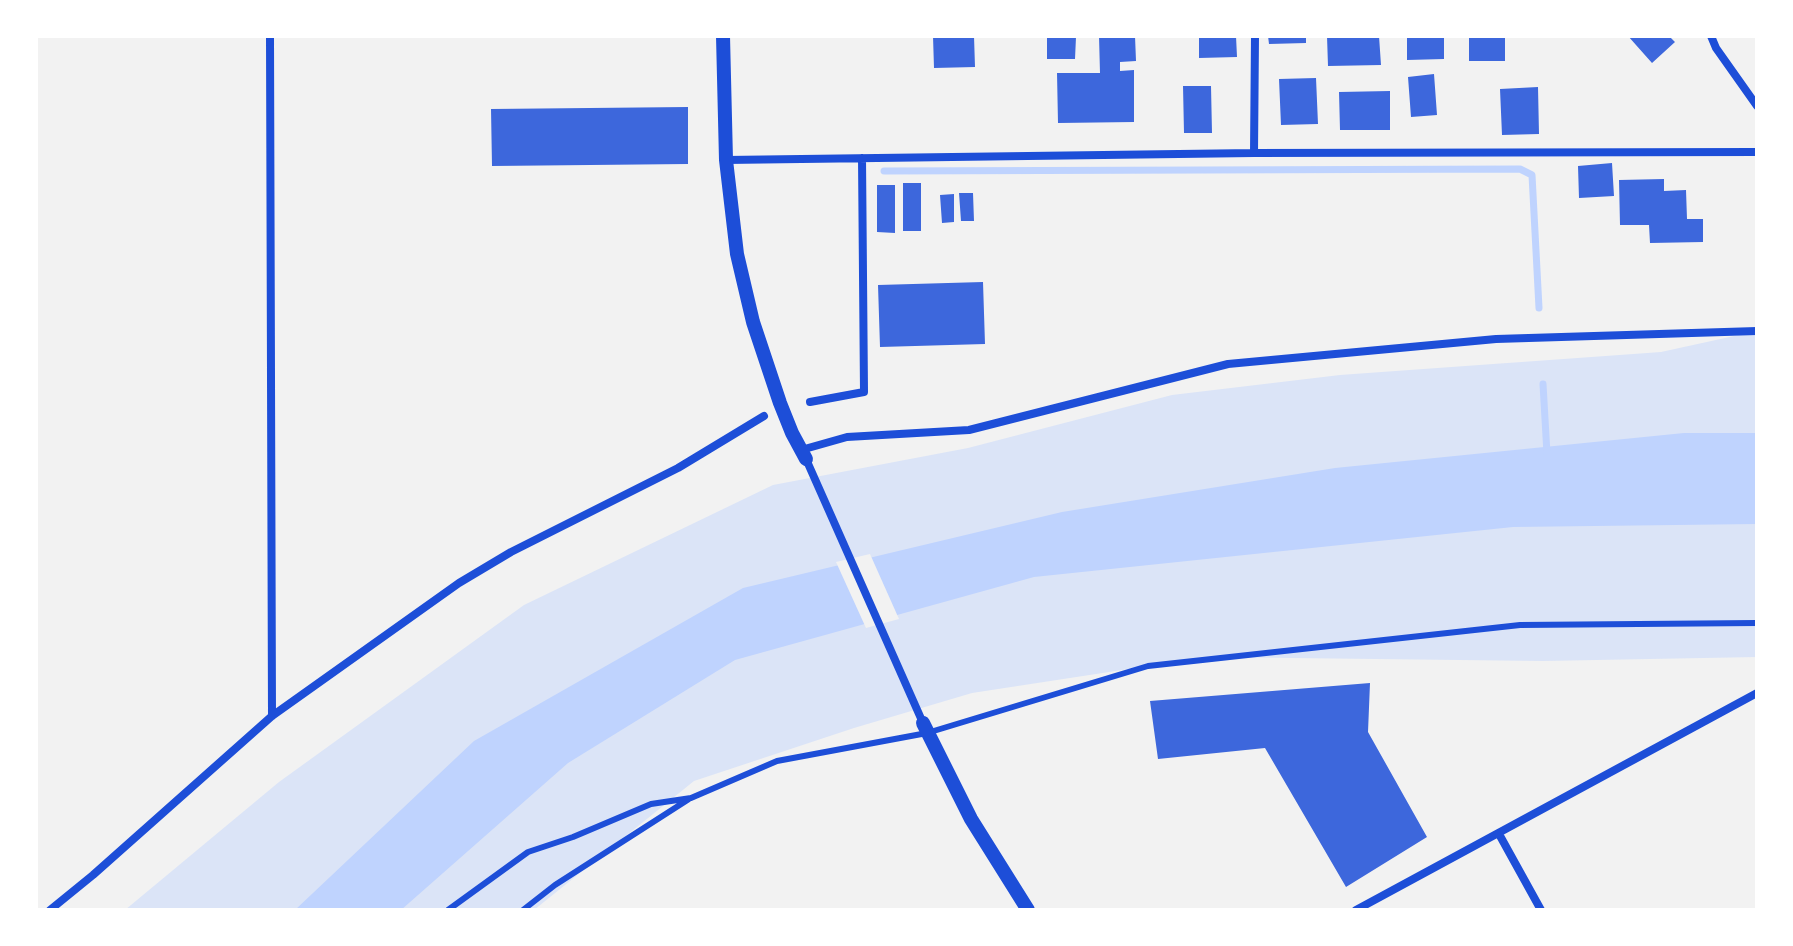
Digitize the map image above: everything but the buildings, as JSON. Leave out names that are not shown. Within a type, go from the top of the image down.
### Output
[{"type":"street","points":[[270,36],[272,716]]},
{"type":"street","points":[[723,36],[726,160],[737,254],[753,322],[780,403],[925,728],[971,819],[1028,910]]},
{"type":"street","points":[[1254,153],[1255,36]]},
{"type":"street","points":[[1711,36],[1716,48],[1757,106]]},
{"type":"street","points":[[726,160],[1254,153],[1757,152]]},
{"type":"street","points":[[810,402],[864,392],[862,158]]},
{"type":"street","points":[[804,454],[847,437],[969,430],[1228,364],[1496,339],[1757,331]]},
{"type":"street","points":[[50,910],[272,716],[459,583],[511,552],[678,468],[764,416]]},
{"type":"street","points":[[1356,910],[1757,693]]},
{"type":"street","points":[[1499,834],[1541,910]]},
{"type":"lane","points":[[523,910],[555,885],[691,798],[777,761],[925,728],[1148,666],[1520,625],[1757,623]]},
{"type":"lane","points":[[448,910],[528,852],[651,804],[691,798]]},
{"type":"shaded area","points":[[1757,331],[1757,657],[1543,661],[1207,657],[972,693],[694,781],[534,910],[125,910],[279,782],[524,605],[773,485],[968,448],[1172,395],[1340,375],[1661,352]]},
{"type":"water","points":[[1684,433],[1757,433],[1757,524],[1513,527],[1034,577],[735,660],[568,763],[401,910],[295,910],[474,741],[743,588],[1062,512],[1335,468]]},
{"type":"pier","points":[[870,554],[899,619],[866,628],[836,562]]},
{"type":"waterway","points":[[884,171],[1520,169],[1532,175],[1539,308]]},
{"type":"waterway","points":[[1543,384],[1547,454]]}]
